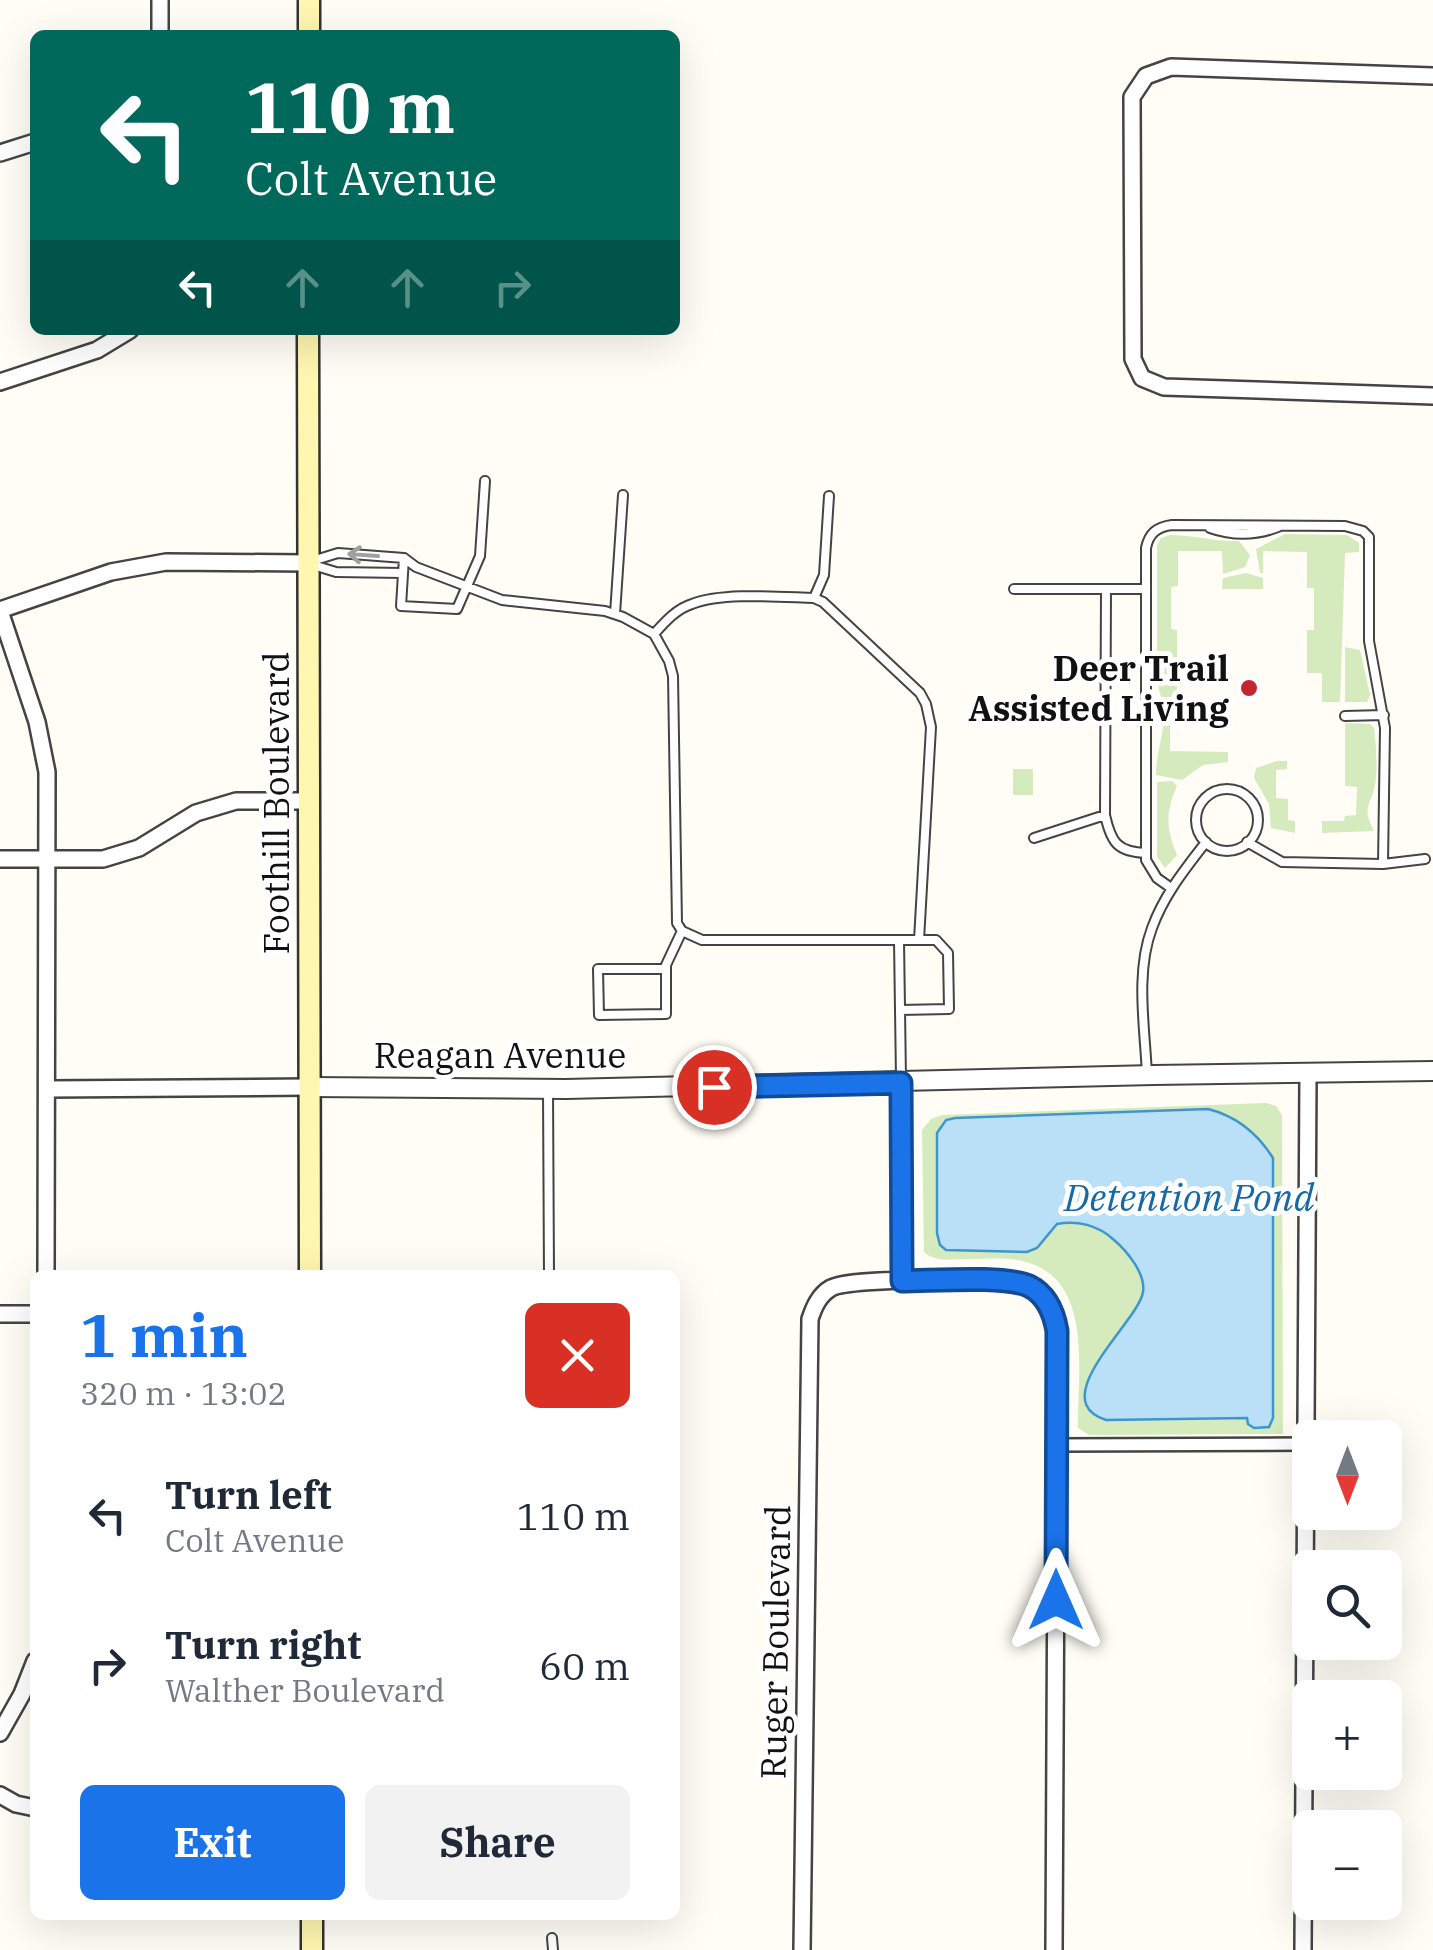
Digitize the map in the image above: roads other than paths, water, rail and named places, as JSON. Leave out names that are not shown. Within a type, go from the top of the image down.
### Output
[{"type":"main road","points":[[309,0],[309,30]]},
{"type":"main road","name":"Foothill Boulevard","points":[[308,335],[310,1270]]},
{"type":"main road","points":[[312,1920],[312,1950]]},
{"type":"street","points":[[160,0],[160,30]]},
{"type":"street","points":[[1433,76],[1171,66],[1146,76],[1132,97],[1133,360],[1142,378],[1164,388],[1433,396]]},
{"type":"street","points":[[0,154],[30,144]]},
{"type":"street","points":[[0,382],[97,350],[122,335]]},
{"type":"street","points":[[46,1270],[47,772],[37,722],[0,610],[111,572],[166,562],[307,563]]},
{"type":"street","points":[[0,859],[103,859],[139,848],[196,813],[236,801],[308,801]]},
{"type":"street","name":"Reagan Avenue","points":[[47,1089],[548,1090],[1433,1071]]},
{"type":"street","points":[[1306,1420],[1308,1075]]},
{"type":"street","points":[[901,1083],[902,1281],[1011,1281],[1039,1293],[1054,1313],[1054,1950]]},
{"type":"street","name":"Ruger Boulevard","points":[[802,1950],[809,1335],[814,1307],[830,1288],[902,1281]]},
{"type":"street","points":[[0,1314],[30,1314]]},
{"type":"street","points":[[1056,1445],[1292,1444]]},
{"type":"street","points":[[1303,1950],[1305,1530]]},
{"type":"street","points":[[0,1733],[30,1674]]},
{"type":"street","points":[[0,1795],[30,1807]]},
{"type":"lane","points":[[404,558],[400,606],[457,610],[480,556],[485,481]]},
{"type":"lane","points":[[615,614],[623,495]]},
{"type":"lane","points":[[814,598],[824,575],[829,496]]},
{"type":"lane","points":[[1171,888],[1150,869],[1146,854],[1146,548],[1148,538],[1162,526],[1345,526],[1364,531],[1369,537],[1369,641],[1384,715],[1383,864]]},
{"type":"lane","points":[[307,563],[338,554],[404,558],[416,568],[502,600],[615,614],[642,624],[654,634],[673,676],[674,914],[682,931],[702,940],[936,940],[948,953],[949,1009],[900,1010]]},
{"type":"lane","points":[[307,563],[336,572],[403,573],[416,568]]},
{"type":"lane","points":[[1014,589],[1146,589]]},
{"type":"lane","points":[[1106,589],[1105,815],[1110,837],[1117,847],[1146,854]]},
{"type":"lane","points":[[654,634],[676,612],[712,599],[814,598],[823,602],[920,694],[926,704],[930,744],[919,940]]},
{"type":"lane","points":[[1346,716],[1384,715]]},
{"type":"lane","points":[[1228,789],[1247,796],[1257,813],[1255,832],[1248,842],[1233,850],[1223,850],[1206,842],[1196,824],[1200,803],[1217,790],[1228,789]]},
{"type":"lane","points":[[1034,838],[1105,815]]},
{"type":"lane","points":[[1147,1075],[1143,974],[1150,931],[1171,888],[1206,842]]},
{"type":"lane","points":[[1248,842],[1282,862],[1383,864],[1425,859]]},
{"type":"lane","points":[[666,969],[598,969],[599,1015],[666,1014],[666,969],[669,954],[682,931]]},
{"type":"lane","points":[[899,940],[901,1083]]},
{"type":"lane","points":[[548,1090],[549,1270]]},
{"type":"lane","points":[[552,1938],[552,1950]]},
{"type":"water","name":"Detention Pond","points":[[1208,1109],[1245,1127],[1273,1158],[1273,1418],[1269,1427],[1254,1428],[1247,1418],[1106,1420],[1089,1410],[1085,1396],[1099,1359],[1143,1292],[1142,1278],[1134,1263],[1108,1235],[1094,1227],[1072,1223],[1057,1224],[1037,1248],[1027,1252],[946,1250],[937,1233],[937,1133],[946,1120],[955,1118]]},
{"type":"place","name":"Deer Trail Assisted Living","points":[[1249,688]]}]
